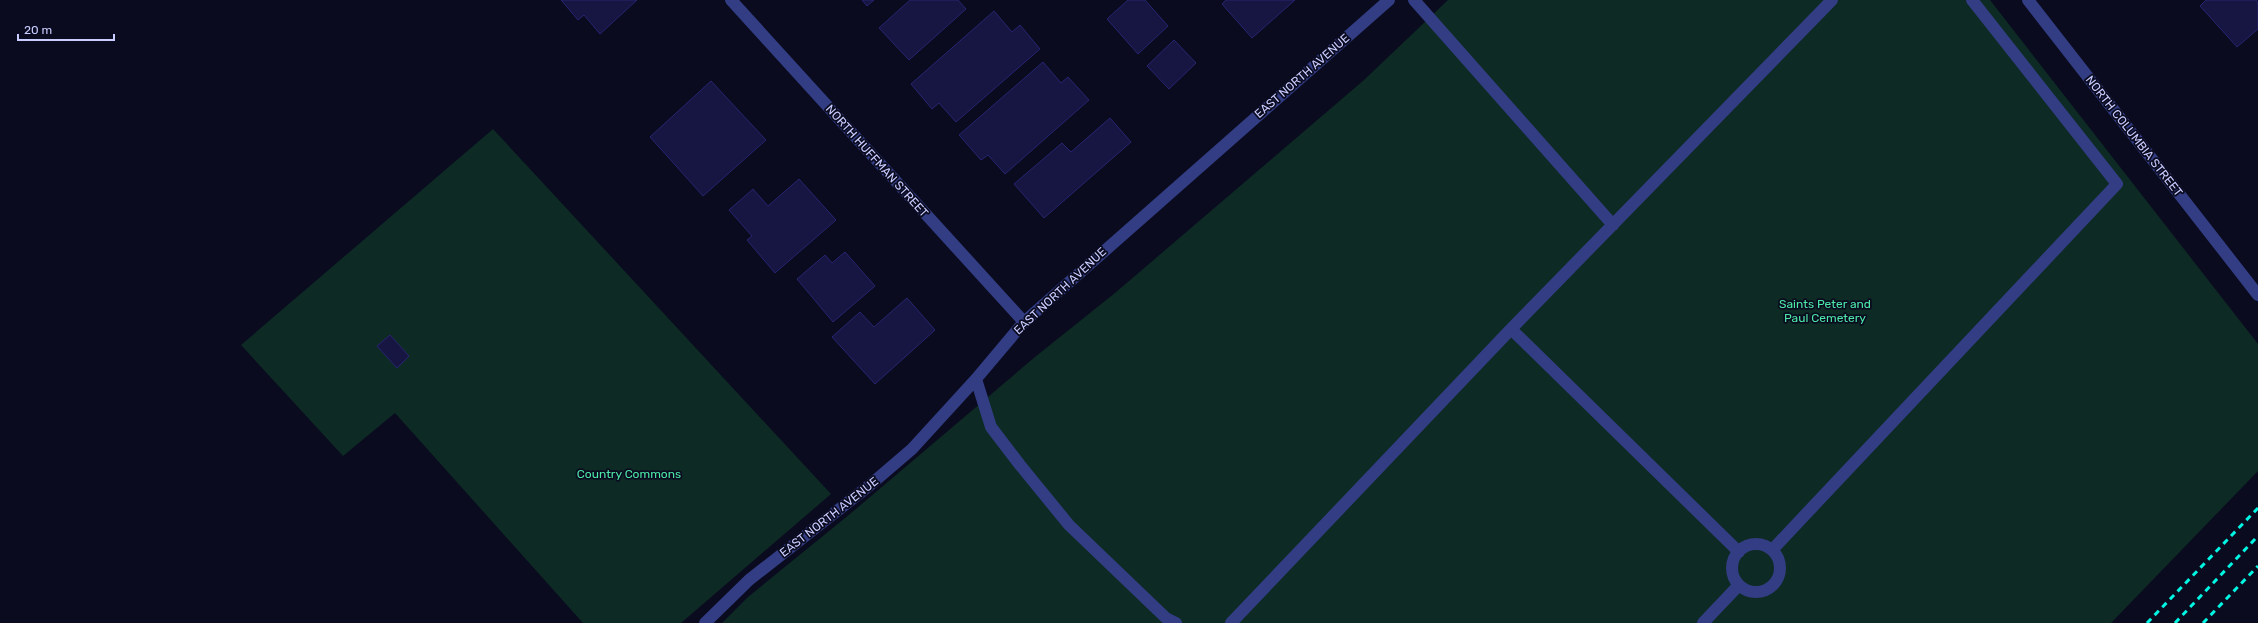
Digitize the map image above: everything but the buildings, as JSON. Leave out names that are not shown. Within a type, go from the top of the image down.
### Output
[{"type":"street","name":"NORTH HUFFMAN STREET","points":[[731,0],[1024,322]]},
{"type":"street","name":"EAST NORTH AVENUE","points":[[705,623],[749,580],[912,449],[976,379],[1024,322],[1389,0]]},
{"type":"street","points":[[1414,0],[1613,224]]},
{"type":"street","points":[[1231,623],[1511,329],[1832,0]]},
{"type":"street","points":[[1772,550],[2117,184],[1972,0]]},
{"type":"street","name":"NORTH COLUMBIA STREET","points":[[2028,0],[2258,295]]},
{"type":"street","points":[[1511,329],[1739,552]]},
{"type":"street","points":[[976,379],[991,427],[1020,465],[1070,525],[1167,621]]},
{"type":"street","points":[[1757,544],[1772,550],[1780,563],[1778,578],[1774,584],[1760,592],[1753,592],[1739,585],[1732,570],[1733,562],[1739,552],[1749,545],[1757,544]]},
{"type":"street","points":[[1703,623],[1739,585]]},
{"type":"green space","name":"Saints Peter and Paul Cemetery","points":[[1448,0],[1990,0],[2258,344],[2258,471],[2111,623],[722,623],[748,597],[850,514],[1035,357],[1115,293],[1364,80]]},
{"type":"green space","name":"Country Commons","points":[[493,129],[831,494],[681,623],[583,623],[395,413],[343,456],[241,345]]},
{"type":"railway","points":[[2147,623],[2258,508]]},
{"type":"railway","points":[[2175,623],[2258,536]]},
{"type":"railway","points":[[2203,623],[2258,566]]}]
